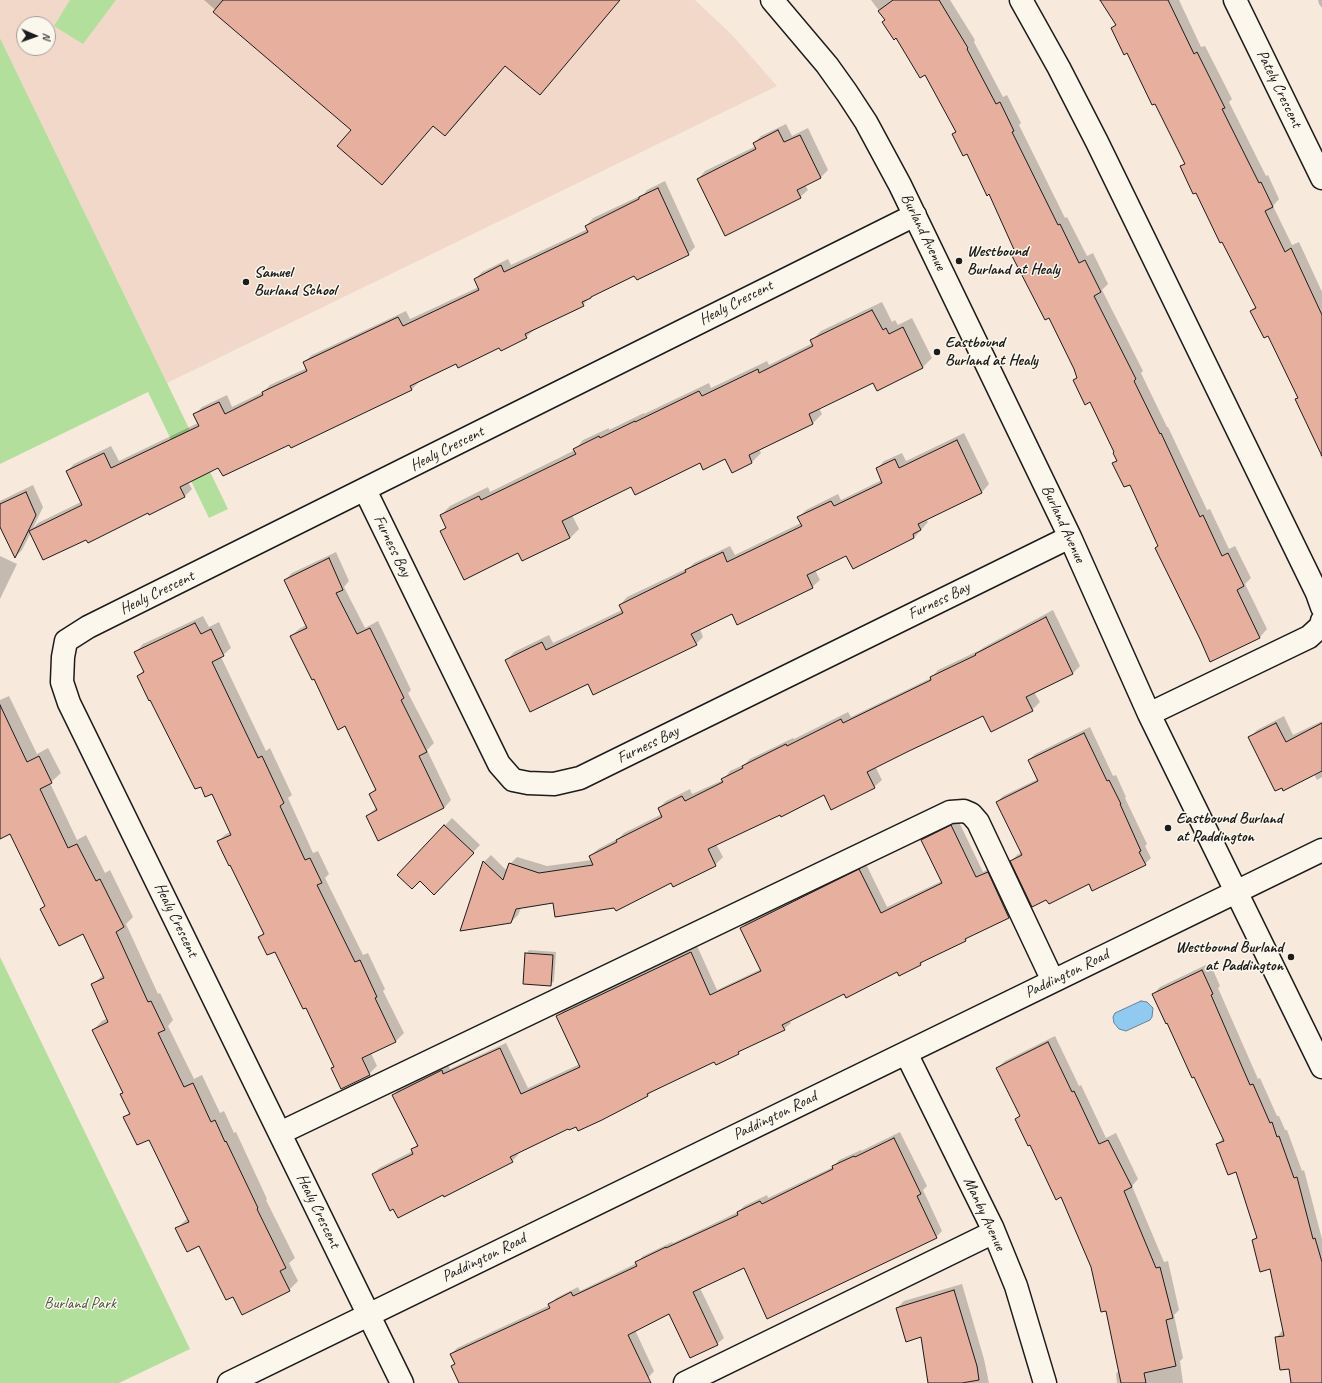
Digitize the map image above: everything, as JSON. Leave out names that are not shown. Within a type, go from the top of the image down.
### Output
[{"type":"street","name":"Burland Avenue","points":[[772,0],[823,60],[847,92],[884,154],[915,215],[1070,537],[1148,714],[1322,1067]]},
{"type":"street","points":[[1021,0],[1059,68],[1097,142],[1317,593],[1322,607]]},
{"type":"street","name":"Pately Crescent","points":[[1235,0],[1322,178]]},
{"type":"street","name":"Healy Crescent","points":[[402,1383],[69,703],[62,682],[63,657],[66,641],[88,628],[915,215]]},
{"type":"street","name":"Furness Bay","points":[[365,490],[499,764],[513,780],[528,783],[554,784],[580,778],[1070,537]]},
{"type":"street","points":[[1148,714],[1309,637],[1321,626],[1322,621]]},
{"type":"street","points":[[280,1133],[950,812],[964,811],[972,814],[978,822],[1053,981]]},
{"type":"street","name":"Paddington Road","points":[[229,1383],[1322,850]]},
{"type":"street","name":"Manby Avenue","points":[[906,1053],[994,1232],[1016,1286],[1045,1383]]},
{"type":"street","points":[[685,1383],[994,1232]]},
{"type":"shaded area","name":"Samuel Burland School","points":[[0,0],[695,0],[732,35],[777,86],[167,383],[0,38]]},
{"type":"green space","points":[[70,0],[116,0],[83,44],[56,27],[56,23]]},
{"type":"green space","points":[[0,38],[228,509],[209,518],[148,392],[0,464]]},
{"type":"green space","name":"Burland Park","points":[[0,957],[190,1349],[119,1383],[0,1383]]},
{"type":"water","points":[[1141,1001],[1147,1002],[1153,1008],[1152,1017],[1150,1020],[1126,1031],[1119,1029],[1114,1023],[1113,1017],[1115,1013]]},
{"type":"building","points":[[223,0],[620,0],[540,95],[505,66],[445,136],[433,126],[382,185],[337,146],[351,130],[213,12]]},
{"type":"building","points":[[893,0],[939,0],[968,48],[967,49],[996,104],[1000,102],[1014,131],[1012,132],[1058,225],[1060,224],[1079,263],[1085,260],[1101,292],[1094,296],[1136,379],[1134,381],[1160,434],[1161,433],[1200,517],[1203,515],[1222,556],[1228,553],[1244,586],[1237,590],[1260,638],[1210,662],[1155,548],[1158,546],[1130,485],[1124,487],[1112,463],[1117,461],[1113,453],[1114,452],[1090,402],[1085,405],[1073,380],[1077,378],[1074,369],[1049,318],[1045,320],[1012,256],[1016,254],[989,194],[987,196],[967,154],[963,156],[952,134],[956,132],[925,75],[920,78],[896,38],[894,40],[882,22],[885,20],[878,11]]},
{"type":"building","points":[[1100,0],[1168,0],[1194,54],[1197,52],[1225,108],[1222,109],[1259,183],[1261,182],[1273,207],[1265,211],[1285,252],[1291,248],[1322,315],[1322,456],[1295,399],[1298,398],[1268,336],[1264,338],[1250,311],[1256,308],[1222,242],[1220,243],[1196,193],[1193,194],[1180,166],[1185,164],[1155,104],[1152,105],[1127,53],[1124,55],[1111,28],[1116,25]]},
{"type":"building","points":[[778,130],[784,142],[800,135],[821,178],[797,190],[801,198],[725,236],[697,179],[756,149],[753,143]]},
{"type":"building","points":[[658,188],[689,255],[637,280],[634,276],[582,302],[584,306],[525,334],[527,338],[501,351],[499,348],[458,368],[456,364],[410,386],[412,390],[291,448],[289,445],[223,476],[218,468],[180,487],[185,497],[149,515],[148,513],[88,543],[86,540],[43,560],[29,531],[82,505],[66,471],[104,453],[111,468],[199,426],[193,414],[219,402],[225,414],[263,395],[262,392],[307,371],[303,362],[398,317],[403,326],[479,290],[474,279],[501,265],[504,272],[588,232],[585,226]]},
{"type":"building","points":[[872,310],[883,330],[886,328],[889,334],[903,327],[923,368],[877,391],[873,383],[809,414],[813,424],[749,455],[752,463],[732,473],[725,459],[703,470],[700,463],[635,495],[631,487],[562,521],[570,538],[522,561],[518,553],[464,580],[440,531],[446,528],[440,515],[479,496],[481,500],[576,454],[573,449],[599,436],[600,438],[699,391],[702,396],[758,369],[759,373],[813,346],[810,340]]},
{"type":"building","points":[[957,440],[982,493],[918,524],[921,530],[913,534],[914,538],[853,569],[846,556],[807,575],[813,588],[737,625],[732,614],[691,634],[697,645],[593,695],[588,684],[530,712],[505,660],[542,642],[546,650],[623,613],[619,605],[686,572],[685,570],[723,552],[727,562],[802,526],[797,517],[831,501],[834,506],[882,483],[876,468],[895,459],[899,468]]},
{"type":"building","points":[[26,492],[36,515],[15,558],[0,527],[0,504]]},
{"type":"building","points":[[329,558],[343,590],[336,593],[357,634],[370,628],[404,698],[401,700],[427,752],[419,756],[444,808],[378,841],[366,816],[377,810],[369,794],[376,790],[345,726],[338,730],[314,679],[312,680],[290,636],[307,628],[284,580]]},
{"type":"building","points":[[1046,617],[1073,674],[1026,697],[1033,711],[991,732],[983,716],[909,751],[867,772],[875,788],[831,810],[824,795],[781,817],[780,815],[708,849],[716,866],[673,887],[671,883],[616,911],[614,908],[555,917],[553,903],[516,909],[511,923],[460,931],[483,861],[503,880],[509,863],[539,873],[593,865],[589,856],[617,842],[616,840],[662,817],[658,808],[682,796],[685,801],[723,782],[721,779],[743,768],[742,766],[786,744],[787,746],[841,719],[843,723],[931,680],[930,677],[976,655],[975,654]]},
{"type":"building","points":[[195,623],[201,634],[211,629],[224,656],[212,662],[258,758],[262,756],[284,803],[280,806],[305,860],[310,858],[322,883],[317,885],[355,962],[360,960],[377,997],[375,998],[396,1042],[362,1058],[370,1075],[341,1089],[331,1068],[334,1067],[306,1008],[303,1009],[275,952],[267,955],[258,937],[264,934],[217,841],[231,835],[212,794],[205,797],[201,787],[195,789],[137,676],[144,672],[134,652]]},
{"type":"building","points":[[0,705],[27,762],[39,756],[52,783],[40,789],[68,848],[77,844],[96,881],[100,879],[124,927],[116,932],[148,1002],[151,1001],[165,1030],[158,1033],[184,1087],[193,1083],[211,1122],[215,1120],[286,1268],[280,1271],[290,1291],[242,1315],[233,1297],[226,1300],[199,1246],[187,1252],[175,1228],[189,1222],[149,1140],[137,1145],[123,1117],[130,1114],[120,1094],[123,1093],[92,1030],[108,1022],[91,984],[104,978],[83,934],[59,946],[40,909],[45,906],[10,834],[0,839]]},
{"type":"building","points":[[1276,723],[1286,742],[1322,723],[1322,771],[1283,791],[1282,788],[1275,791],[1248,737]]},
{"type":"building","points":[[1084,733],[1107,781],[1109,780],[1121,804],[1141,851],[1139,852],[1146,865],[1092,891],[1089,884],[1049,904],[1046,900],[1032,907],[1010,861],[1022,855],[996,802],[1038,781],[1028,760]]},
{"type":"building","points":[[444,825],[474,853],[434,895],[420,881],[412,889],[397,875]]},
{"type":"building","points":[[951,825],[976,877],[988,872],[1009,918],[965,939],[966,941],[920,963],[921,965],[899,976],[897,972],[846,998],[844,994],[782,1025],[785,1030],[738,1052],[739,1054],[716,1065],[714,1062],[647,1094],[648,1096],[602,1120],[578,1131],[576,1127],[569,1130],[568,1129],[510,1157],[513,1162],[444,1197],[443,1195],[398,1218],[393,1209],[390,1211],[372,1174],[413,1154],[411,1149],[418,1146],[392,1095],[442,1070],[443,1074],[500,1048],[521,1094],[580,1067],[556,1016],[691,952],[710,995],[761,971],[740,928],[859,869],[881,913],[942,883],[921,840]]},
{"type":"building","points":[[525,953],[553,955],[551,986],[523,984]]},
{"type":"building","points":[[1202,970],[1213,994],[1211,995],[1250,1085],[1253,1084],[1270,1123],[1272,1122],[1277,1137],[1279,1136],[1294,1178],[1297,1177],[1313,1239],[1315,1238],[1322,1262],[1322,1383],[1291,1383],[1289,1369],[1280,1370],[1275,1337],[1284,1336],[1270,1269],[1260,1272],[1252,1240],[1257,1238],[1236,1172],[1228,1175],[1216,1144],[1224,1141],[1194,1077],[1192,1078],[1152,994]]},
{"type":"building","points":[[1048,1042],[1072,1092],[1074,1091],[1099,1144],[1108,1140],[1132,1187],[1124,1191],[1156,1268],[1160,1267],[1173,1318],[1166,1320],[1176,1366],[1144,1373],[1146,1383],[1121,1383],[1106,1311],[1101,1312],[1091,1267],[1061,1197],[1056,1200],[1030,1145],[1028,1146],[1015,1119],[1020,1116],[996,1068]]},
{"type":"building","points":[[894,1138],[921,1194],[917,1196],[937,1238],[767,1319],[744,1268],[693,1292],[718,1345],[690,1358],[669,1314],[628,1335],[651,1383],[459,1383],[451,1366],[455,1364],[450,1354],[550,1308],[548,1304],[571,1292],[573,1296],[637,1266],[635,1262],[738,1215],[737,1212],[760,1201],[762,1204],[833,1169],[832,1166],[854,1156],[855,1157]]},
{"type":"building","points":[[954,1290],[977,1366],[979,1380],[962,1383],[928,1383],[921,1337],[906,1342],[896,1308]]},
{"type":"place","name":"Westbound Burland at Healy","points":[[959,261]]},
{"type":"place","name":"Samuel Burland School","points":[[246,282]]},
{"type":"place","name":"Eastbound Burland at Healy","points":[[937,352]]},
{"type":"place","name":"Eastbound Burland at Paddington","points":[[1168,828]]},
{"type":"place","name":"Westbound Burland at Paddington","points":[[1291,957]]}]
